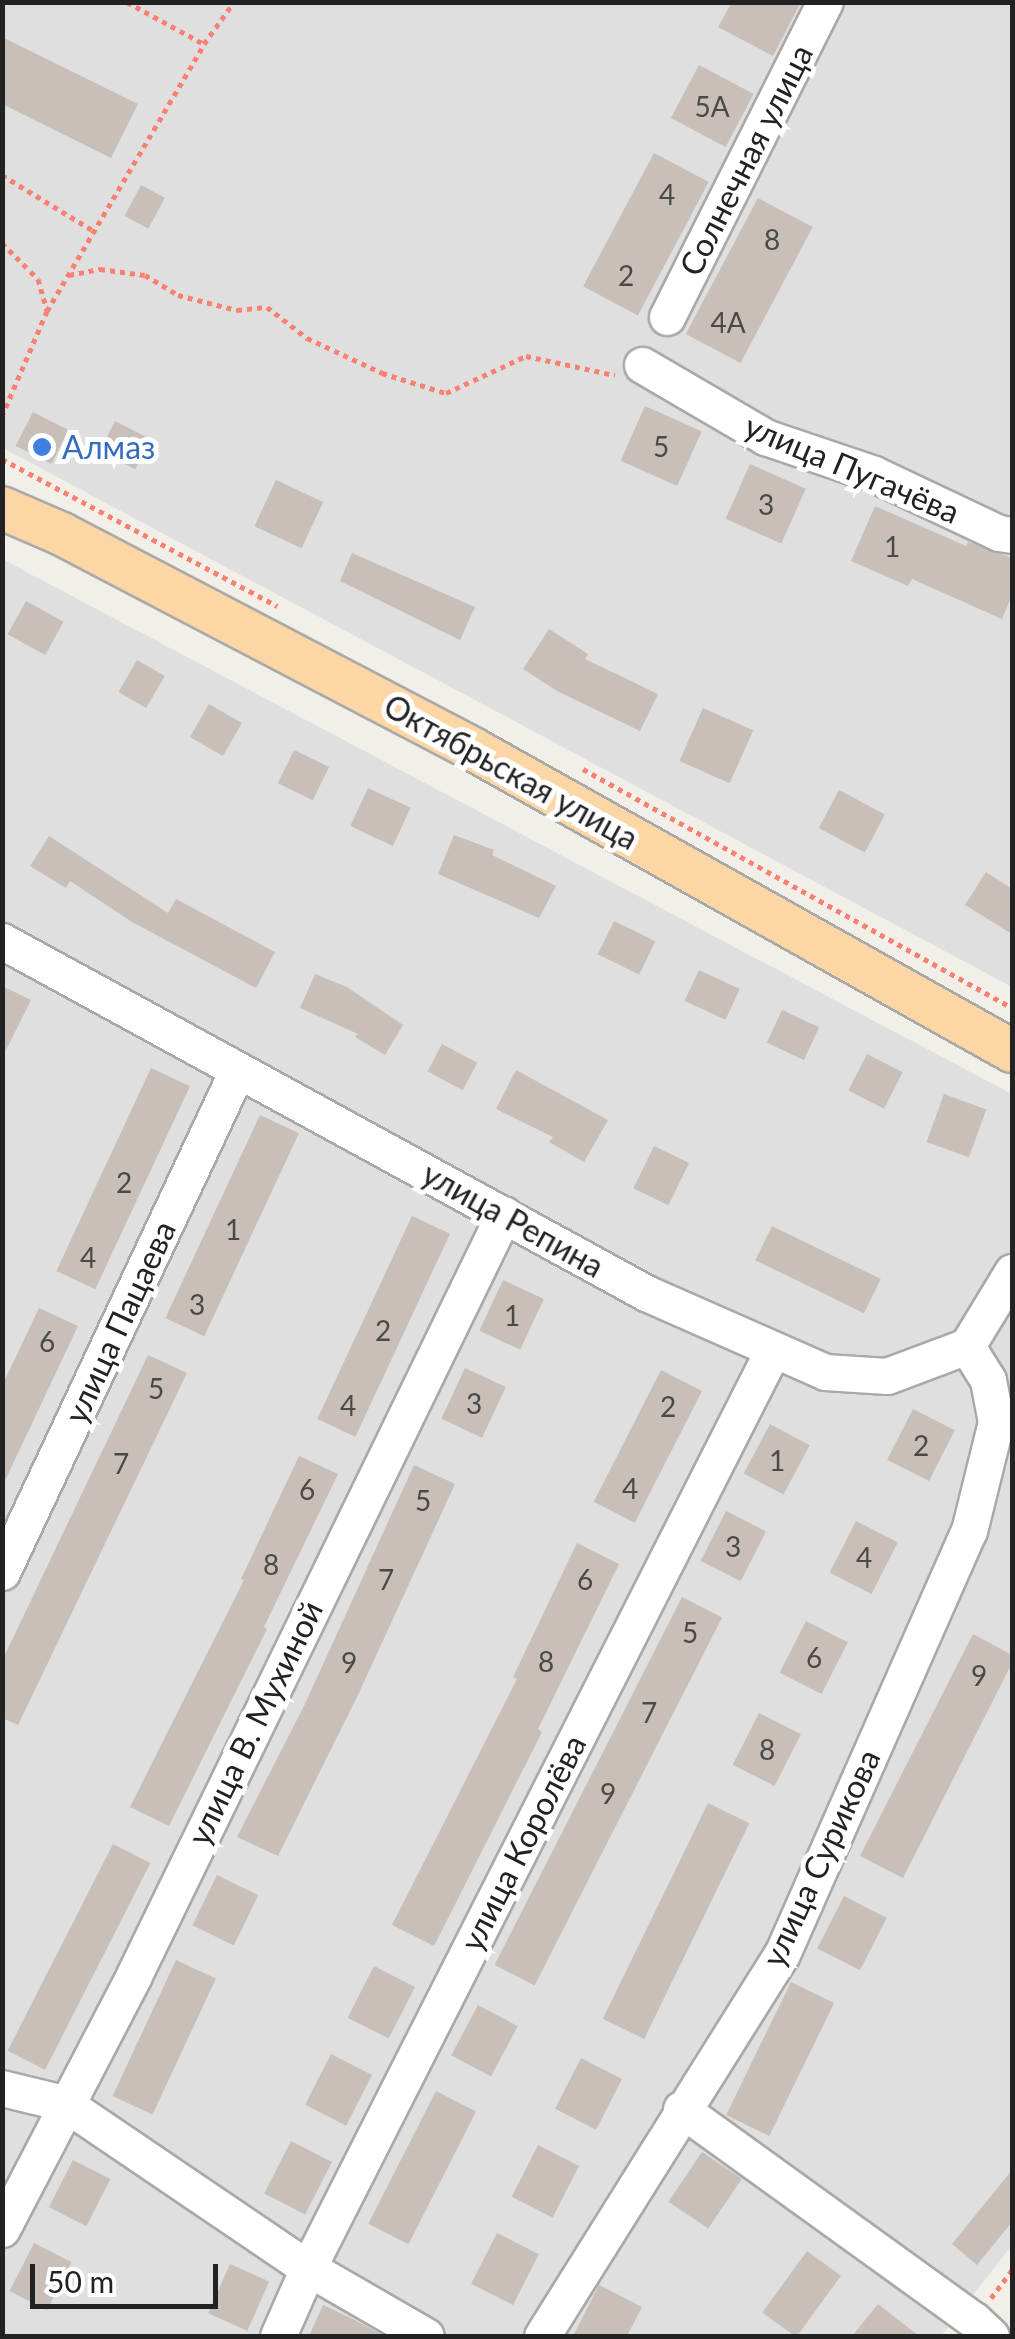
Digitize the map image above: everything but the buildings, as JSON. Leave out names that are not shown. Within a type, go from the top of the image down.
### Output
[{"type":"main road","name":"Октябрьская улица","points":[[2,508],[62,534],[470,748],[1012,1051]]},
{"type":"street","name":"Солнечная улица","points":[[667,317],[825,2]]},
{"type":"street","name":"улица Пугачёва","points":[[642,366],[765,436],[874,474],[999,533],[1012,535]]},
{"type":"street","name":"улица Репина","points":[[2,941],[646,1293],[772,1352],[824,1372],[858,1378],[916,1369],[967,1346]]},
{"type":"street","name":"улица Пацаева","points":[[2,1572],[237,1071]]},
{"type":"street","name":"улица В. Мухиной","points":[[2,2228],[64,2102],[134,1975],[504,1214]]},
{"type":"street","points":[[967,1346],[1012,1272]]},
{"type":"street","name":"улица Сурикова","points":[[542,2336],[681,2109],[782,1954],[968,1531],[996,1422],[988,1380],[967,1346]]},
{"type":"street","name":"улица Королёва","points":[[278,2336],[308,2268],[772,1352]]},
{"type":"street","points":[[2,2088],[64,2102],[308,2268],[426,2336]]},
{"type":"street","points":[[681,2109],[991,2336]]},
{"type":"path","points":[[127,2],[204,44]]},
{"type":"path","points":[[2,416],[48,311],[92,230],[204,44],[234,2]]},
{"type":"path","points":[[2,175],[92,230]]},
{"type":"path","points":[[2,243],[38,279],[48,311]]},
{"type":"path","points":[[69,275],[100,269],[145,275],[178,294],[237,310],[268,307],[307,338],[382,373],[446,393],[526,356],[616,376],[642,366]]},
{"type":"shaded area","points":[[3,3],[1012,3],[1012,987],[3,448]]},
{"type":"shaded area","points":[[2,559],[1012,1094],[1012,2245],[941,2336],[3,2336]]},
{"type":"place","name":"Алмаз","points":[[42,447]]}]
